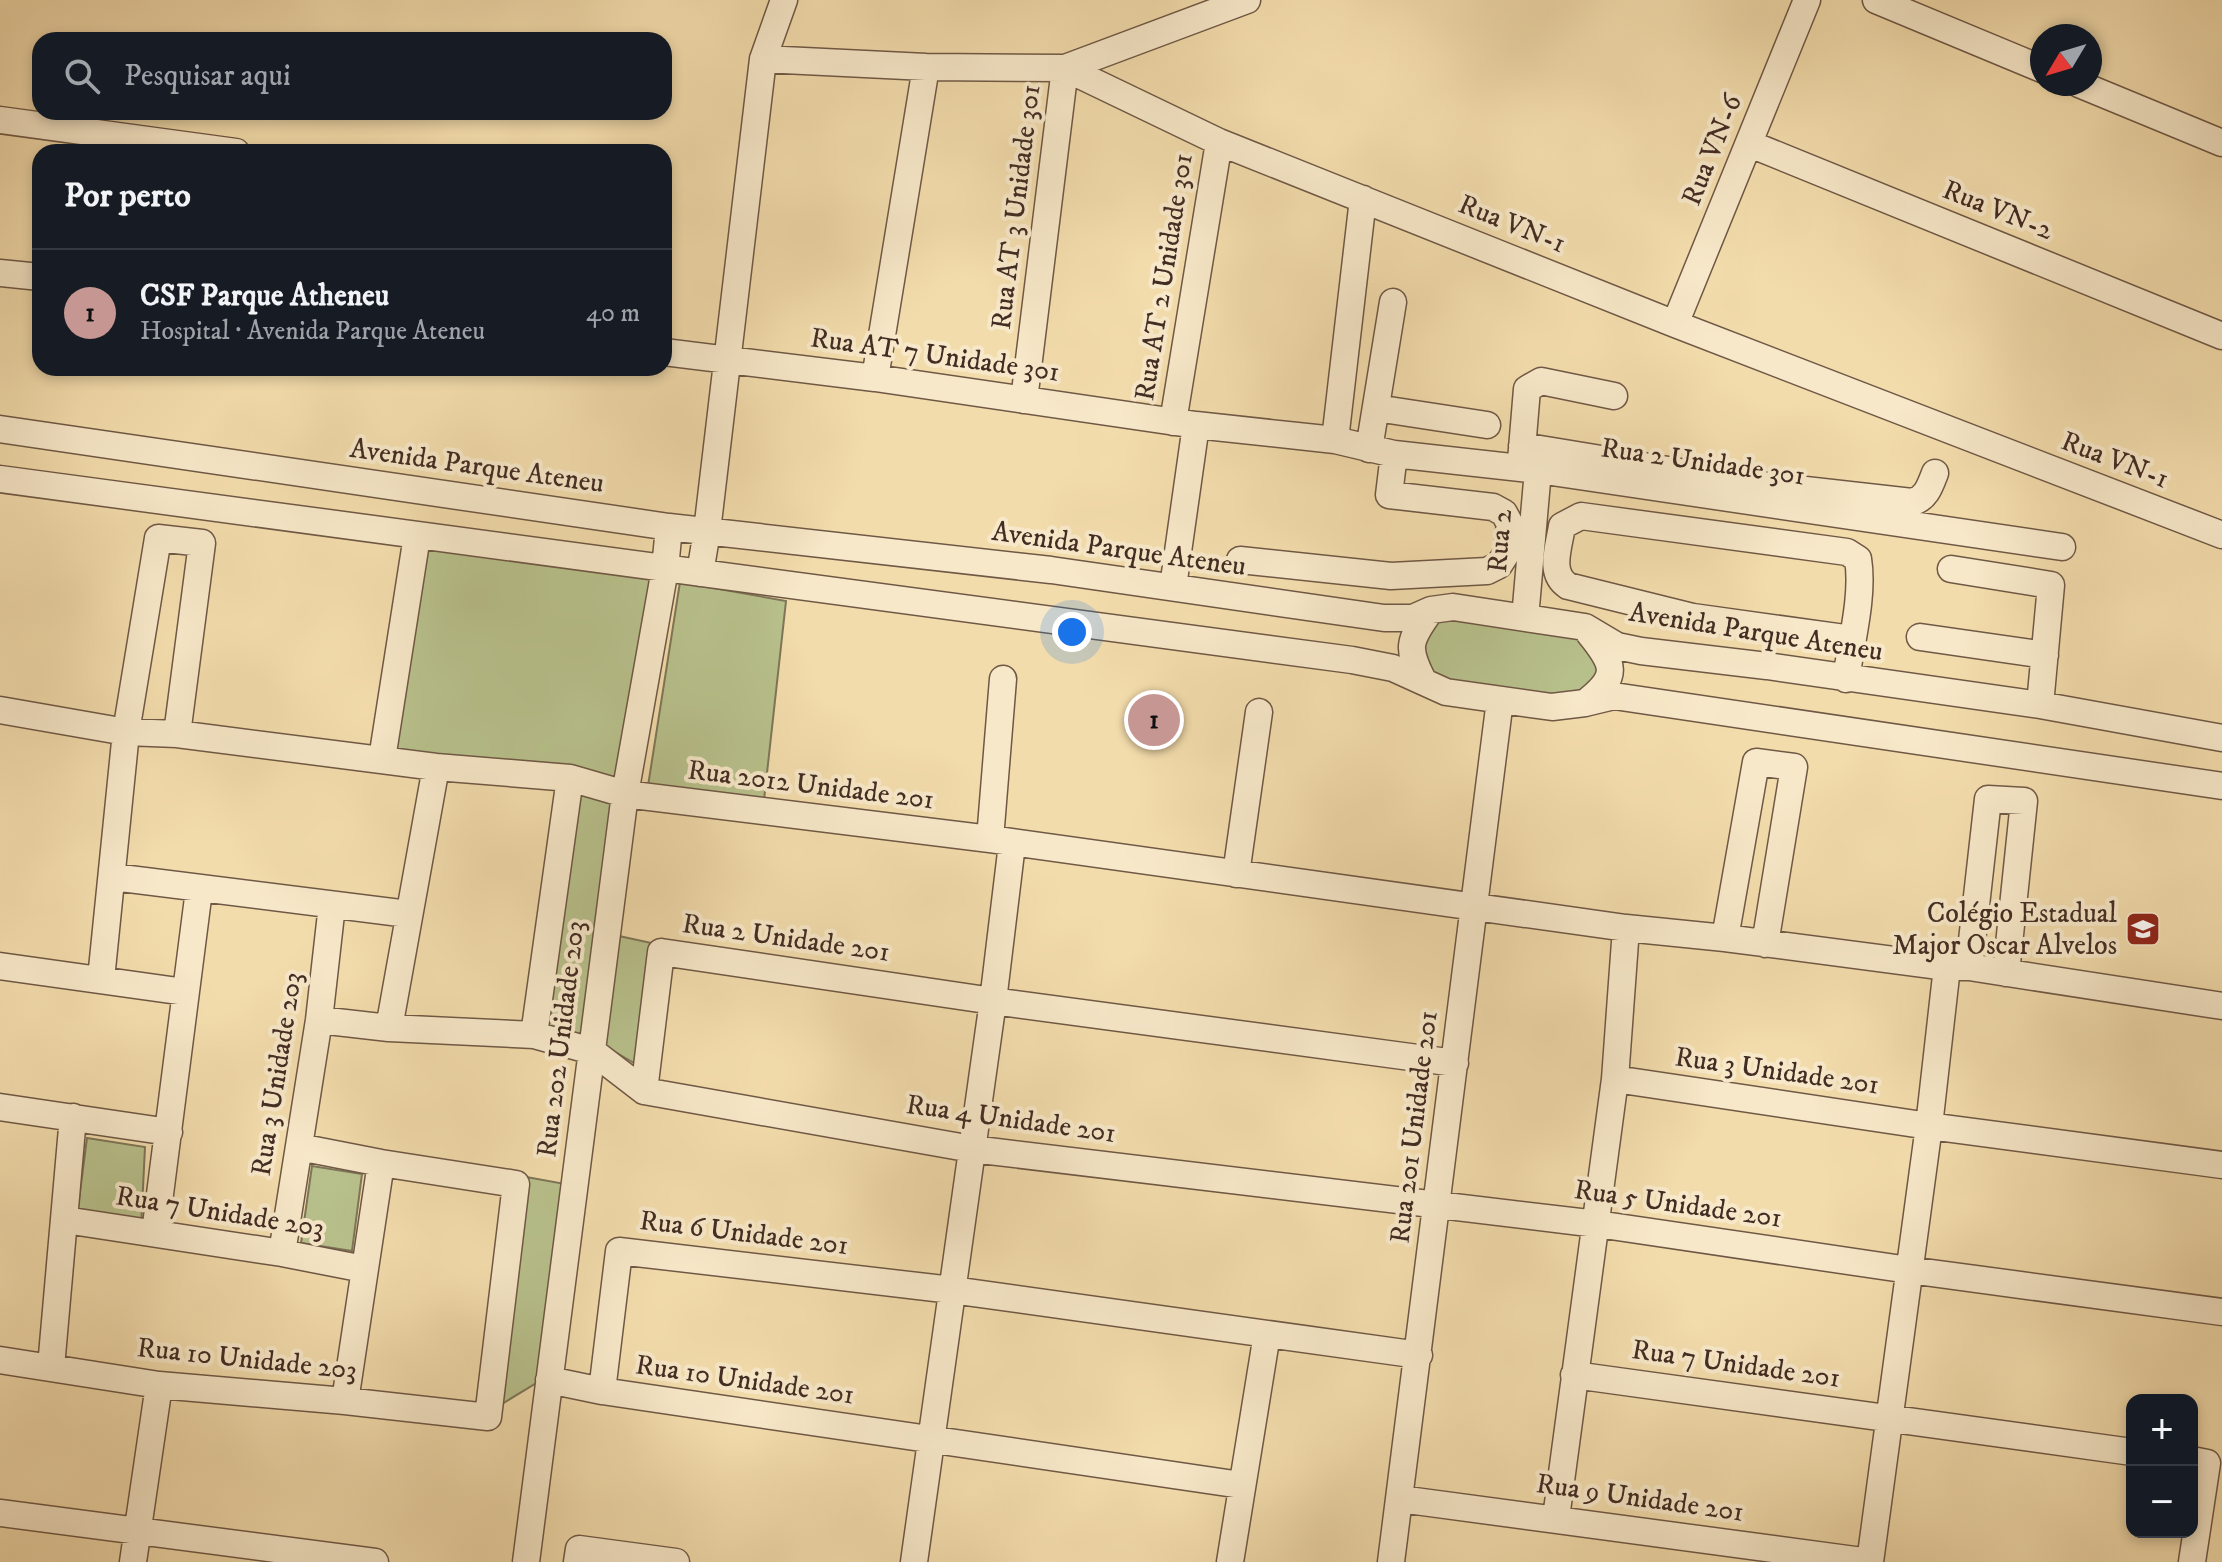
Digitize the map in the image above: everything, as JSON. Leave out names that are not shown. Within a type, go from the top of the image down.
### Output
[{"type":"street","points":[[700,573],[763,59],[784,0]]},
{"type":"street","points":[[1065,68],[1247,0]]},
{"type":"street","name":"Rua VN-6","points":[[1675,324],[1807,0]]},
{"type":"street","points":[[1876,0],[2030,64]]},
{"type":"street","name":"Rua VN-1","points":[[763,59],[926,67],[1065,68],[1219,142],[1675,324],[2222,535]]},
{"type":"street","points":[[875,378],[926,67]]},
{"type":"street","name":"Rua AT 3 Unidade 301","points":[[1024,400],[1065,68]]},
{"type":"street","points":[[2102,93],[2222,143]]},
{"type":"street","points":[[0,120],[177,144]]},
{"type":"street","name":"Rua AT 2 Unidade 301","points":[[1184,424],[1219,142]]},
{"type":"street","name":"Rua VN-2","points":[[1750,144],[2222,336]]},
{"type":"street","points":[[1335,440],[1363,199]]},
{"type":"street","points":[[0,273],[32,276]]},
{"type":"street","points":[[1240,560],[1391,576],[1487,571],[1499,565],[1506,554],[1510,524],[1504,513],[1493,507],[1389,495],[1376,408],[1393,302]]},
{"type":"street","name":"Rua AT 7 Unidade 301","points":[[672,353],[875,378],[1184,424],[1335,440]]},
{"type":"street","name":"Rua 2","points":[[1525,618],[1527,389],[1541,381],[1614,396]]},
{"type":"street","points":[[1376,408],[1487,425]]},
{"type":"street","points":[[1173,587],[1184,424]]},
{"type":"street","name":"Avenida Parque Ateneu","points":[[0,429],[669,527],[1051,570],[1384,618],[1413,618],[1431,610],[1453,607],[1585,627],[1617,646],[1641,651],[2040,705],[2222,738]]},
{"type":"street","name":"Rua 2 Unidade 301","points":[[1335,440],[1382,452],[1527,461],[2062,547]]},
{"type":"street","points":[[1527,461],[1912,502],[1920,500],[1927,492],[1935,473]]},
{"type":"street","points":[[0,479],[1352,660],[1393,668],[1446,692],[1500,700],[1552,707],[1614,696],[2222,786]]},
{"type":"street","points":[[1846,679],[1852,639],[1860,572],[1858,559],[1847,552],[1581,516],[1562,526],[1555,571],[1560,581],[1568,586],[1693,617],[1852,639]]},
{"type":"street","name":"Rua 202 Unidade 203","points":[[526,1562],[625,794],[665,569],[669,527]]},
{"type":"street","points":[[382,759],[417,536]]},
{"type":"street","points":[[101,979],[126,732],[158,538],[202,543],[177,734]]},
{"type":"street","points":[[1951,569],[2051,585],[2040,705]]},
{"type":"street","points":[[1424,682],[1411,657],[1415,631],[1431,610]]},
{"type":"street","points":[[1585,627],[1609,657],[1611,675],[1604,689],[1585,703]]},
{"type":"street","points":[[1920,637],[2045,655]]},
{"type":"street","points":[[914,1562],[993,1001],[1001,841],[1003,679]]},
{"type":"street","name":"Rua 201 Unidade 201","points":[[1391,1562],[1500,700]]},
{"type":"street","name":"Rua 2012 Unidade 201","points":[[0,710],[126,732],[177,734],[436,767],[570,778],[625,794],[1001,841],[1626,928],[2006,973],[2222,1006]]},
{"type":"street","points":[[1236,874],[1259,712]]},
{"type":"street","points":[[1725,938],[1756,762],[1794,767],[1765,944]]},
{"type":"street","points":[[389,1028],[436,767]]},
{"type":"street","points":[[534,1035],[570,778]]},
{"type":"street","points":[[1889,1417],[1929,1126],[1988,799],[2024,801],[2006,973]]},
{"type":"street","points":[[113,877],[408,914]]},
{"type":"street","points":[[155,1233],[199,890]]},
{"type":"street","name":"Rua 3 Unidade 203","points":[[282,1253],[319,1020],[332,905]]},
{"type":"street","points":[[1556,1518],[1615,1079],[1626,928]]},
{"type":"street","name":"Rua 2 Unidade 201","points":[[644,1091],[661,952],[993,1001],[1455,1063]]},
{"type":"street","points":[[0,966],[185,992]]},
{"type":"street","name":"Rua 202 Unidade 203","points":[[319,1020],[389,1028],[534,1035],[592,1051]]},
{"type":"street","name":"Rua 4 Unidade 201","points":[[592,1051],[644,1091],[972,1149],[1437,1204]]},
{"type":"street","name":"Rua 3 Unidade 201","points":[[1615,1079],[1929,1126],[2222,1165]]},
{"type":"street","points":[[0,1107],[169,1132]]},
{"type":"street","points":[[51,1367],[73,1117]]},
{"type":"street","points":[[299,1147],[381,1163],[345,1401]]},
{"type":"street","name":"Rua 10 Unidade 203","points":[[0,1360],[159,1385],[488,1417],[516,1184],[381,1163]]},
{"type":"street","name":"Rua 5 Unidade 201","points":[[1437,1204],[2222,1312]]},
{"type":"street","name":"Rua 7 Unidade 203","points":[[65,1220],[282,1253],[364,1269]]},
{"type":"street","name":"Rua 6 Unidade 201","points":[[602,1391],[619,1251],[952,1290],[1419,1355]]},
{"type":"street","points":[[1230,1562],[1267,1334]]},
{"type":"street","name":"Rua 7 Unidade 201","points":[[1574,1375],[2126,1451]]},
{"type":"street","name":"Rua 10 Unidade 201","points":[[549,1380],[602,1391],[1241,1485]]},
{"type":"street","points":[[133,1562],[159,1385]]},
{"type":"street","name":"Rua 9 Unidade 201","points":[[1400,1499],[1870,1562],[1889,1417]]},
{"type":"street","points":[[2192,1562],[2207,1463],[2198,1461]]},
{"type":"street","points":[[0,1513],[375,1562]]},
{"type":"street","points":[[577,1562],[579,1549],[676,1562]]},
{"type":"green space","points":[[425,544],[654,578],[623,784],[393,753]]},
{"type":"green space","points":[[680,582],[786,601],[764,800],[648,786]]},
{"type":"green space","points":[[1444,617],[1582,633],[1604,667],[1581,699],[1438,679],[1426,661],[1423,646],[1429,631]]},
{"type":"green space","points":[[574,791],[614,800],[588,1041],[544,1029]]},
{"type":"green space","points":[[619,936],[656,944],[641,1067],[603,1045]]},
{"type":"green space","points":[[87,1138],[145,1147],[141,1228],[77,1215]]},
{"type":"green space","points":[[312,1166],[362,1174],[352,1251],[301,1243]]},
{"type":"green space","points":[[521,1176],[565,1184],[548,1376],[492,1410]]},
{"type":"place","name":"CSF Parque Atheneu","points":[[1154,720]]},
{"type":"place","name":"Colégio Estadual Major Oscar Alvelos","points":[[2143,929]]}]
